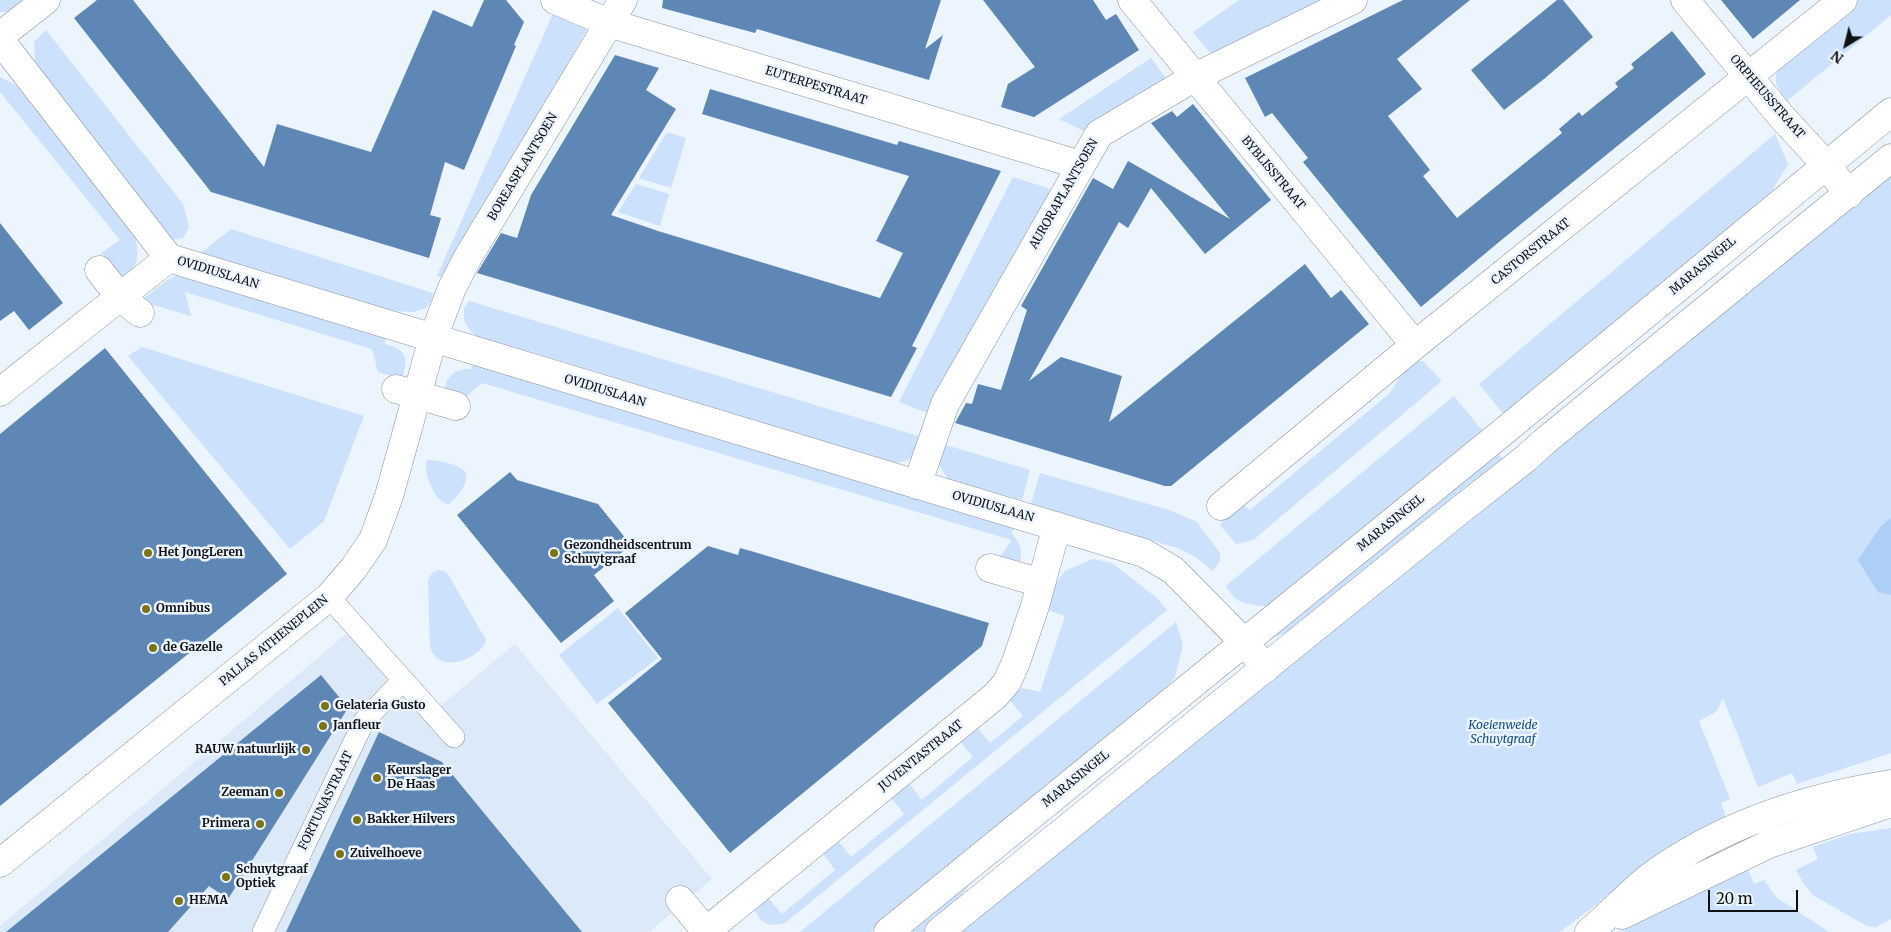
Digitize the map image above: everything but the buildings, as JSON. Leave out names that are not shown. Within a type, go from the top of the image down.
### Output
[{"type":"street","points":[[0,36],[46,0]]},
{"type":"street","name":"EUTERPESTRAAT","points":[[555,0],[609,23],[1080,165]]},
{"type":"street","name":"BOREASPLANTSOEN","points":[[433,338],[452,288],[468,258],[623,0]]},
{"type":"street","name":"BYBLISSTRAAT","points":[[1132,0],[1415,345]]},
{"type":"street","name":"AURORAPLANTSOEN","points":[[917,485],[945,404],[1099,134],[1195,77],[1353,0]]},
{"type":"street","name":"ORPHEUSSTRAAT","points":[[1685,0],[1747,76],[1826,164],[1849,194]]},
{"type":"street","name":"CASTORSTRAAT","points":[[1221,506],[1415,345],[1843,0]]},
{"type":"street","name":"OVIDIUSLAAN","points":[[0,40],[169,258],[1144,553],[1173,570],[1244,642],[1266,668]]},
{"type":"street","name":"MARASINGEL","points":[[888,932],[1511,425],[1891,112]]},
{"type":"street","points":[[939,932],[1480,494],[1526,459],[1545,441],[1891,158]]},
{"type":"street","points":[[0,392],[130,305],[169,258]]},
{"type":"street","points":[[99,270],[130,305]]},
{"type":"street","name":"PALLAS ATHENEPLEIN","points":[[0,863],[329,597],[354,569],[373,540],[389,496],[406,392],[433,338]]},
{"type":"street","points":[[406,392],[456,406]]},
{"type":"street","name":"JUVENTASTRAAT","points":[[680,900],[706,932],[994,696],[1007,682],[1016,662],[1057,526]]},
{"type":"street","points":[[990,568],[1041,583]]},
{"type":"street","points":[[329,597],[454,737]]},
{"type":"street","name":"FORTUNASTRAAT","points":[[263,932],[364,721],[403,680]]},
{"type":"street","points":[[1590,931],[1651,877],[1698,847],[1727,832],[1785,808],[1852,790],[1891,784]]},
{"type":"street","points":[[1590,931],[1769,844],[1891,803]]},
{"type":"shaded area","points":[[1891,517],[1891,595],[1878,592],[1858,560],[1881,526]]},
{"type":"shaded area","points":[[352,629],[430,715],[515,644],[712,879],[649,932],[0,932],[0,926]]},
{"type":"green space","points":[[0,0],[28,0],[13,12],[0,12]]},
{"type":"green space","points":[[1239,0],[1335,0],[1217,61],[1193,32]]},
{"type":"green space","points":[[1858,0],[1891,0],[1891,15],[1787,101],[1776,84],[1776,66]]},
{"type":"green space","points":[[555,9],[590,24],[447,279],[437,276]]},
{"type":"green space","points":[[46,30],[183,204],[189,227],[183,238],[173,240],[35,63],[34,42]]},
{"type":"green space","points":[[1151,58],[1170,84],[1086,132],[1059,119]]},
{"type":"green space","points":[[0,77],[16,85],[134,232],[137,259],[133,270],[122,280],[101,253],[120,240],[0,92]]},
{"type":"green space","points":[[667,132],[686,138],[671,188],[639,178]]},
{"type":"green space","points":[[1775,134],[1788,164],[1762,207],[1505,416],[1479,384]]},
{"type":"green space","name":"Koeienweide Schuytgraaf","points":[[1891,161],[1891,517],[1881,526],[1878,591],[1891,595],[1891,753],[1797,784],[1792,773],[1758,787],[1723,698],[1716,712],[1699,721],[1730,799],[1721,803],[1728,823],[1621,886],[1560,932],[953,932]]},
{"type":"green space","points":[[1013,177],[1057,191],[930,414],[899,402]]},
{"type":"green space","points":[[636,184],[669,194],[660,226],[618,212]]},
{"type":"green space","points":[[231,229],[433,293],[432,300],[426,308],[413,312],[390,311],[201,253]]},
{"type":"green space","points":[[179,274],[386,337],[385,344],[398,349],[404,356],[405,366],[402,379],[378,372],[372,349],[185,292],[191,316],[140,301],[169,279]]},
{"type":"green space","points":[[469,301],[925,438],[914,456],[906,461],[894,463],[542,355],[478,338],[469,329],[464,320],[464,308]]},
{"type":"green space","points":[[142,347],[364,416],[324,521],[290,549],[128,356]]},
{"type":"green space","points":[[1418,361],[1423,361],[1442,381],[1253,540],[1236,544],[1220,525],[1239,502],[1250,510],[1391,392],[1405,367]]},
{"type":"green space","points":[[473,363],[1014,526],[1012,534],[1021,549],[1019,566],[997,561],[1012,540],[482,383],[465,398],[444,392],[449,377],[452,374],[460,370],[471,369]]},
{"type":"green space","points":[[1454,396],[1486,435],[1273,607],[1251,605],[1235,598],[1226,586]]},
{"type":"green space","points":[[939,443],[1030,470],[1022,500],[949,480],[938,464]]},
{"type":"green space","points":[[1495,449],[1504,461],[1295,629],[1264,641]]},
{"type":"green space","points":[[427,460],[448,463],[466,472],[464,486],[449,504],[439,499],[431,487],[428,479]]},
{"type":"green space","points":[[1040,473],[1169,510],[1197,522],[1220,553],[1220,561],[1213,571],[1197,558],[1180,549],[1031,504]]},
{"type":"green space","points":[[1093,559],[1112,563],[1157,598],[1167,610],[785,923],[774,925],[763,921],[754,910],[768,898],[782,914],[835,870],[823,854],[839,842],[851,857],[904,814],[890,797],[908,782],[922,800],[973,757],[960,741],[977,727],[990,743],[1023,716],[1009,699],[1022,688],[1040,692],[1065,616],[1047,610],[1054,585],[1065,571]]},
{"type":"green space","points":[[438,570],[446,572],[449,576],[486,640],[477,652],[460,661],[441,661],[434,656],[430,646],[428,580],[432,573]]},
{"type":"green space","points":[[618,608],[658,658],[597,704],[559,655]]},
{"type":"green space","points":[[1176,622],[1183,645],[1175,677],[1144,713],[871,932],[800,932]]},
{"type":"green space","points":[[1891,828],[1891,919],[1876,927],[1867,926],[1814,896],[1796,870],[1818,859],[1813,847],[1850,834]]},
{"type":"green space","points":[[1745,863],[1754,884],[1764,880],[1776,897],[1829,932],[1619,932],[1651,911]]},
{"type":"green space","points":[[968,879],[971,883],[941,920],[926,932],[903,932]]},
{"type":"place","name":"Het JongLeren","points":[[148,553]]},
{"type":"place","name":"Gezondheidscentrum Schuytgraaf","points":[[554,553]]},
{"type":"place","name":"Omnibus","points":[[146,609]]},
{"type":"place","name":"de Gazelle","points":[[153,648]]},
{"type":"place","name":"Gelateria Gusto","points":[[325,706]]},
{"type":"place","name":"Janfleur","points":[[323,726]]},
{"type":"place","name":"RAUW natuurlijk","points":[[306,750]]},
{"type":"place","name":"Keurslager De Haas","points":[[377,778]]},
{"type":"place","name":"Zeeman","points":[[279,793]]},
{"type":"place","name":"Bakker Hilvers","points":[[357,820]]},
{"type":"place","name":"Primera","points":[[260,824]]},
{"type":"place","name":"Zuivelhoeve","points":[[340,854]]},
{"type":"place","name":"Schuytgraaf Optiek","points":[[226,877]]},
{"type":"place","name":"HEMA","points":[[179,901]]}]
